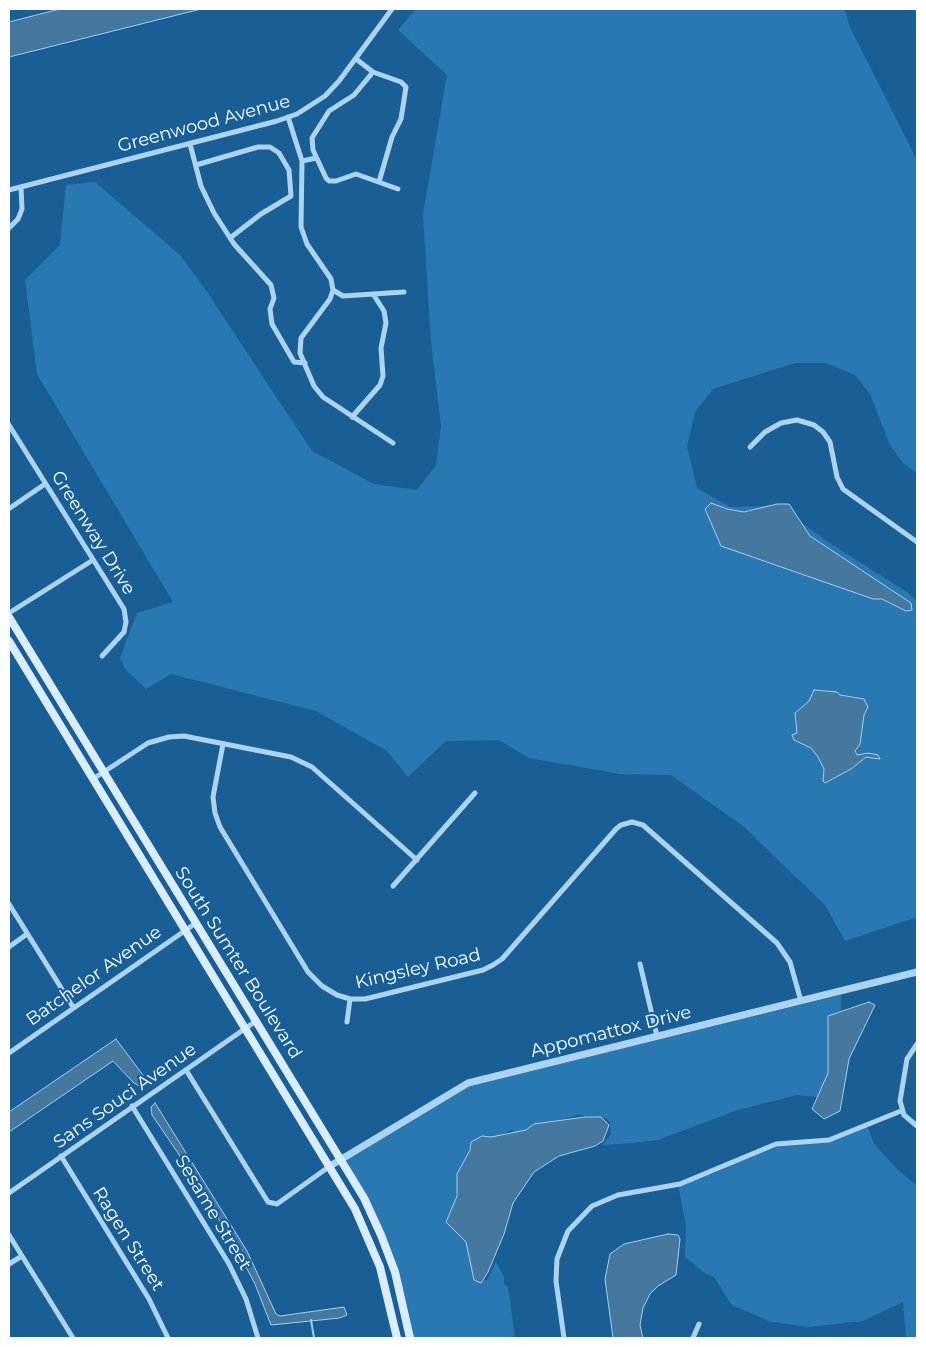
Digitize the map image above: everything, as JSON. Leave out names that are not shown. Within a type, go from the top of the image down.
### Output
[{"type":"main road","name":"South Sumter Boulevard","points":[[9,615],[364,1198],[381,1235],[398,1284],[410,1338]]},
{"type":"main road","name":"South Sumter Boulevard","points":[[9,641],[355,1209],[372,1247],[388,1292],[397,1338]]},
{"type":"street","name":"Greenwood Avenue","points":[[9,190],[190,144],[288,117],[306,109],[325,96],[356,59],[392,9]]},
{"type":"street","points":[[356,59],[373,72],[401,82],[406,92],[401,118],[392,137],[379,182]]},
{"type":"street","points":[[373,72],[354,95],[332,108],[326,115],[312,138],[316,158],[329,181],[336,182],[356,174],[398,189]]},
{"type":"street","points":[[288,117],[302,161],[301,227],[307,244],[331,279],[333,290],[330,299],[300,338],[300,350],[314,386],[323,398],[393,443]]},
{"type":"street","points":[[190,144],[201,186],[230,238],[271,286],[274,298],[270,309],[272,324],[294,362],[305,363]]},
{"type":"street","points":[[196,165],[258,147],[270,147],[279,153],[289,170],[291,196],[261,214],[230,238]]},
{"type":"street","points":[[302,161],[316,158]]},
{"type":"street","points":[[290,177],[303,175]]},
{"type":"street","points":[[9,228],[18,219],[22,209],[21,187]]},
{"type":"street","points":[[333,290],[344,296],[404,292]]},
{"type":"street","points":[[352,417],[380,385],[383,376],[381,348],[386,324],[384,311],[373,294]]},
{"type":"street","points":[[750,447],[764,432],[781,423],[798,420],[814,425],[824,432],[830,442],[837,477],[843,490],[917,542]]},
{"type":"street","name":"Greenway Drive","points":[[9,425],[126,615],[126,625],[121,636],[102,656]]},
{"type":"street","points":[[10,508],[45,484]]},
{"type":"street","points":[[9,615],[93,560]]},
{"type":"street","points":[[93,778],[148,743],[164,738],[184,736],[291,757],[305,762],[417,860]]},
{"type":"street","name":"Kingsley Road","points":[[223,744],[213,797],[214,813],[220,827],[312,977],[326,990],[350,999],[372,998],[483,970],[493,965],[502,959],[616,829],[632,822],[643,825],[777,942],[790,962],[801,1001]]},
{"type":"street","points":[[393,886],[476,793]]},
{"type":"street","points":[[9,904],[73,1007]]},
{"type":"street","name":"Batchelor Avenue","points":[[9,1052],[196,923]]},
{"type":"street","points":[[9,947],[27,934]]},
{"type":"street","points":[[640,964],[657,1036]]},
{"type":"street","name":"Appomattox Drive","points":[[330,1166],[468,1083],[917,972]]},
{"type":"street","points":[[347,1022],[350,999]]},
{"type":"street","name":"Sans Souci Avenue","points":[[9,1193],[256,1021]]},
{"type":"street","points":[[917,1044],[906,1063],[900,1097],[901,1111],[917,1126]]},
{"type":"street","points":[[186,1070],[268,1202],[276,1204],[330,1166]]},
{"type":"street","name":"Sesame Street","points":[[132,1106],[229,1264],[246,1299],[258,1338]]},
{"type":"street","points":[[564,1338],[556,1281],[557,1260],[568,1231],[592,1206],[618,1195],[680,1184],[776,1144],[829,1140],[901,1111]]},
{"type":"street","name":"Ragen Street","points":[[62,1156],[153,1305],[168,1338]]},
{"type":"street","points":[[9,1235],[73,1338]]},
{"type":"street","points":[[9,1264],[22,1256]]},
{"type":"street","points":[[693,1338],[699,1324]]},
{"type":"shaded area","points":[[60,9],[201,9],[9,57],[9,22]]},
{"type":"shaded area","points":[[416,9],[844,9],[851,29],[917,160],[917,473],[903,463],[890,445],[870,394],[855,375],[826,363],[795,363],[713,389],[695,412],[687,446],[697,488],[730,507],[761,506],[783,509],[831,544],[907,592],[917,601],[917,917],[845,941],[825,905],[743,826],[671,775],[620,774],[529,758],[499,740],[446,741],[408,777],[387,751],[316,711],[171,674],[146,689],[126,670],[120,658],[137,613],[173,602],[37,374],[25,280],[60,245],[66,185],[95,182],[180,255],[207,292],[312,451],[374,484],[417,490],[436,465],[441,426],[431,342],[423,214],[447,75],[398,30]]},
{"type":"shaded area","points":[[711,503],[727,509],[744,512],[777,504],[789,504],[810,536],[911,603],[912,610],[906,611],[882,599],[873,599],[721,546],[705,509]]},
{"type":"shaded area","points":[[814,690],[837,692],[840,695],[864,699],[868,707],[864,715],[860,744],[855,751],[857,755],[868,753],[878,755],[880,759],[866,757],[851,769],[825,783],[823,781],[824,769],[818,757],[811,748],[794,740],[792,735],[797,733],[795,713],[809,701]]},
{"type":"shaded area","points":[[841,995],[841,1012],[828,1016],[828,1074],[817,1097],[797,1095],[738,1110],[658,1140],[602,1145],[611,1134],[610,1123],[606,1118],[577,1115],[550,1123],[535,1124],[521,1134],[511,1130],[495,1139],[457,1192],[450,1218],[462,1232],[480,1279],[487,1280],[496,1262],[504,1277],[504,1284],[508,1287],[515,1338],[413,1338],[408,1309],[394,1259],[345,1160],[469,1086]]},
{"type":"shaded area","points":[[869,1002],[875,1005],[849,1059],[840,1111],[824,1119],[812,1109],[828,1073],[828,1016]]},
{"type":"shaded area","points":[[116,1039],[145,1078],[143,1088],[134,1083],[113,1061],[9,1132],[9,1112]]},
{"type":"shaded area","points":[[155,1103],[247,1251],[276,1314],[280,1316],[344,1307],[347,1315],[340,1318],[271,1325],[255,1284],[235,1246],[178,1153],[152,1115],[151,1107]]},
{"type":"shaded area","points":[[585,1117],[601,1117],[609,1125],[603,1141],[595,1146],[559,1156],[534,1172],[513,1203],[504,1234],[488,1272],[481,1283],[474,1280],[466,1242],[446,1222],[457,1196],[457,1174],[470,1150],[471,1142],[482,1136],[491,1137],[526,1130],[534,1124]]},
{"type":"shaded area","points":[[867,1125],[874,1144],[898,1170],[917,1186],[917,1338],[906,1338],[903,1302],[863,1321],[810,1327],[771,1322],[732,1305],[714,1277],[706,1274],[685,1257],[686,1226],[678,1184],[715,1173],[741,1158],[770,1147],[822,1141]]},
{"type":"shaded area","points":[[668,1234],[678,1235],[680,1239],[676,1275],[658,1286],[650,1294],[643,1308],[640,1325],[643,1338],[613,1338],[605,1279],[610,1254],[624,1244]]},
{"type":"waterway","points":[[311,1320],[314,1338]]}]
